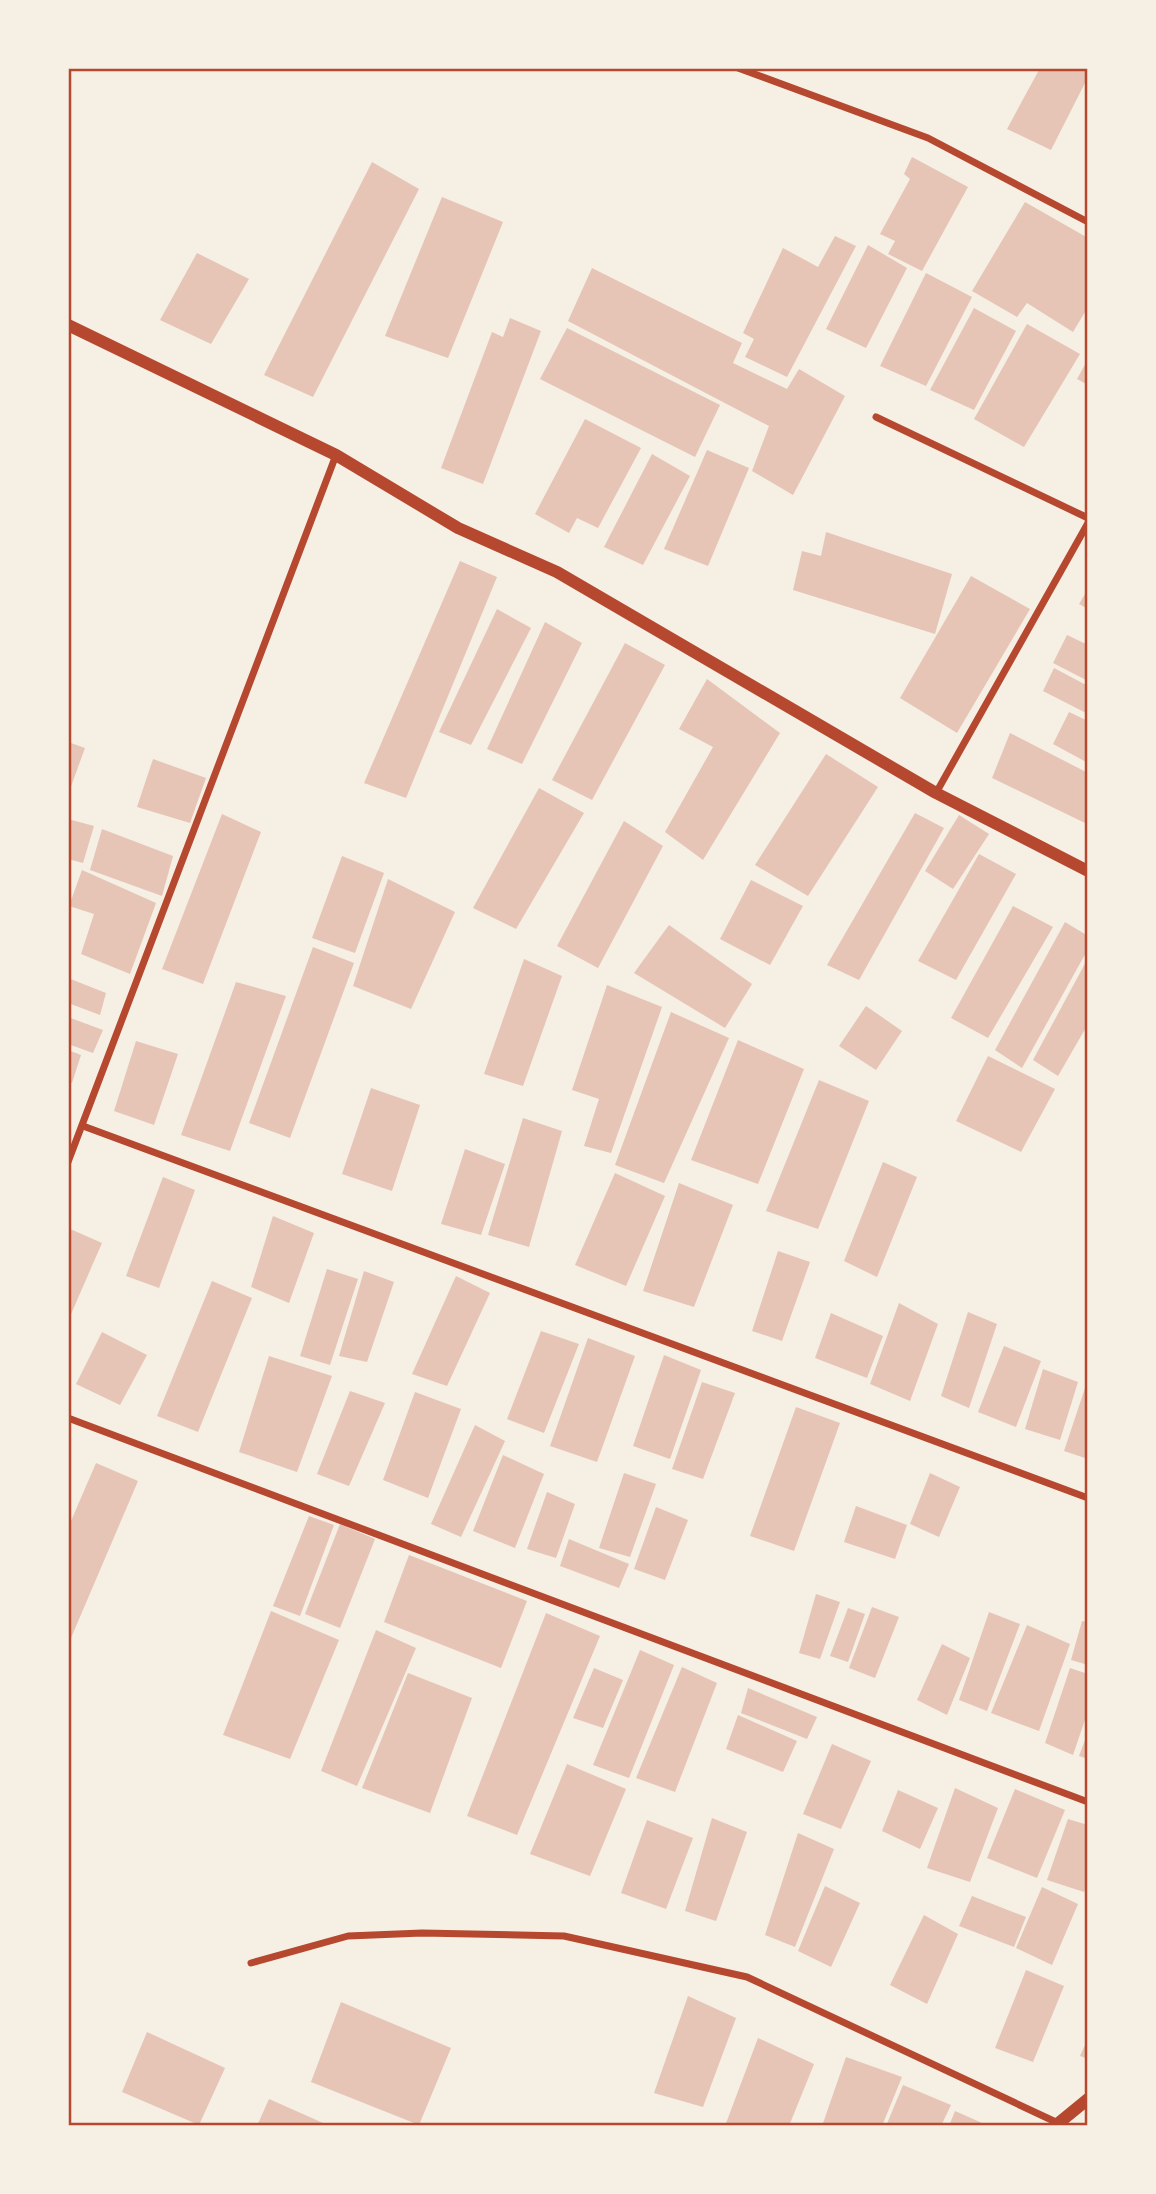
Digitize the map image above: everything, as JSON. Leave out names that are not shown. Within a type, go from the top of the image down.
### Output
[{"type":"street","points":[[738,68],[928,138],[1088,222]]},
{"type":"street","points":[[68,325],[336,455],[458,528],[557,572],[936,793],[1088,871]]},
{"type":"street","points":[[876,417],[1088,521],[936,793]]},
{"type":"street","points":[[68,1162],[336,455]]},
{"type":"street","points":[[83,1126],[1088,1498]]},
{"type":"street","points":[[68,1418],[1088,1802]]},
{"type":"street","points":[[251,1962],[348,1936],[422,1933],[564,1936],[747,1978],[1057,2124],[1088,2099]]},
{"type":"building","points":[[1040,68],[1080,68],[1088,73],[1051,150],[1007,129]]},
{"type":"building","points":[[912,157],[968,187],[922,271],[888,254],[895,241],[880,234],[910,179],[904,174]]},
{"type":"building","points":[[372,162],[419,189],[313,397],[264,375]]},
{"type":"building","points":[[442,197],[503,222],[448,358],[385,336]]},
{"type":"building","points":[[1025,202],[1088,238],[1088,307],[1073,332],[1027,303],[1017,317],[972,291]]},
{"type":"building","points":[[835,236],[856,246],[787,377],[745,357],[754,339],[743,333],[783,248],[818,267]]},
{"type":"building","points":[[868,245],[907,268],[866,348],[826,329]]},
{"type":"building","points":[[197,253],[249,279],[211,344],[160,320]]},
{"type":"building","points":[[592,268],[742,343],[733,363],[787,389],[799,369],[845,396],[793,495],[752,471],[769,426],[568,321]]},
{"type":"building","points":[[926,273],[972,297],[926,386],[880,366]]},
{"type":"building","points":[[974,308],[1016,331],[974,410],[930,390]]},
{"type":"building","points":[[510,318],[541,331],[483,484],[441,468],[492,332],[503,337]]},
{"type":"building","points":[[1027,324],[1080,354],[1024,447],[974,419]]},
{"type":"building","points":[[567,328],[720,405],[695,457],[540,379]]},
{"type":"building","points":[[1088,359],[1088,385],[1077,379]]},
{"type":"building","points":[[585,419],[641,448],[598,528],[577,518],[569,533],[535,514]]},
{"type":"building","points":[[707,450],[749,468],[708,566],[664,549]]},
{"type":"building","points":[[652,454],[690,476],[643,565],[604,547]]},
{"type":"building","points":[[826,532],[952,574],[935,634],[793,590],[802,551],[821,556]]},
{"type":"building","points":[[460,561],[497,577],[406,798],[364,783]]},
{"type":"building","points":[[971,576],[1030,609],[957,733],[900,698]]},
{"type":"building","points":[[1088,589],[1088,609],[1079,604]]},
{"type":"building","points":[[497,609],[531,628],[471,745],[439,732]]},
{"type":"building","points":[[545,622],[582,643],[522,764],[487,749]]},
{"type":"building","points":[[1067,635],[1088,645],[1088,681],[1053,663]]},
{"type":"building","points":[[625,643],[665,665],[592,800],[552,780]]},
{"type":"building","points":[[1054,668],[1088,686],[1088,714],[1043,691]]},
{"type":"building","points":[[707,679],[780,733],[703,860],[665,832],[713,747],[679,729]]},
{"type":"building","points":[[1069,712],[1088,721],[1088,763],[1053,744]]},
{"type":"building","points":[[1010,733],[1088,773],[1087,824],[992,778]]},
{"type":"building","points":[[68,742],[85,748],[69,792],[68,792]]},
{"type":"building","points":[[826,754],[878,787],[808,896],[755,865]]},
{"type":"building","points":[[153,759],[206,778],[190,823],[137,807]]},
{"type":"building","points":[[539,788],[584,813],[516,929],[473,908]]},
{"type":"building","points":[[915,813],[944,828],[859,980],[827,965]]},
{"type":"building","points":[[222,814],[261,832],[203,984],[162,969]]},
{"type":"building","points":[[959,815],[989,834],[953,889],[925,871]]},
{"type":"building","points":[[68,819],[94,826],[83,863],[68,859]]},
{"type":"building","points":[[624,821],[663,846],[598,968],[557,946]]},
{"type":"building","points":[[102,829],[173,856],[162,896],[90,870]]},
{"type":"building","points":[[979,854],[1016,874],[956,980],[918,961]]},
{"type":"building","points":[[342,856],[384,873],[355,953],[312,938]]},
{"type":"building","points":[[82,870],[156,903],[130,974],[81,954],[94,914],[69,906]]},
{"type":"building","points":[[388,879],[455,912],[411,1009],[353,986]]},
{"type":"building","points":[[751,880],[803,906],[770,965],[720,939]]},
{"type":"building","points":[[1013,906],[1053,927],[988,1038],[951,1018]]},
{"type":"building","points":[[1065,922],[1088,936],[1088,949],[1022,1068],[995,1050]]},
{"type":"building","points":[[669,925],[752,984],[725,1028],[634,973]]},
{"type":"building","points":[[313,947],[354,963],[290,1138],[249,1123]]},
{"type":"building","points":[[1088,958],[1088,1024],[1058,1076],[1033,1060]]},
{"type":"building","points":[[524,959],[562,976],[523,1086],[484,1074]]},
{"type":"building","points":[[68,978],[106,993],[100,1015],[68,1003]]},
{"type":"building","points":[[236,982],[286,996],[230,1151],[181,1135]]},
{"type":"building","points":[[607,985],[662,1007],[611,1153],[584,1146],[599,1099],[572,1090]]},
{"type":"building","points":[[866,1006],[902,1031],[876,1070],[839,1046]]},
{"type":"building","points":[[671,1012],[729,1038],[664,1183],[615,1165]]},
{"type":"building","points":[[68,1017],[103,1030],[93,1053],[68,1044]]},
{"type":"building","points":[[738,1040],[804,1069],[758,1184],[691,1160]]},
{"type":"building","points":[[136,1041],[178,1054],[154,1125],[114,1111]]},
{"type":"building","points":[[68,1050],[81,1055],[72,1083],[68,1082]]},
{"type":"building","points":[[988,1056],[1055,1089],[1021,1152],[956,1121]]},
{"type":"building","points":[[819,1080],[869,1101],[818,1229],[766,1211]]},
{"type":"building","points":[[371,1088],[420,1105],[392,1191],[342,1174]]},
{"type":"building","points":[[523,1118],[562,1131],[529,1247],[488,1235]]},
{"type":"building","points":[[465,1149],[505,1164],[481,1235],[441,1224]]},
{"type":"building","points":[[883,1162],[917,1177],[877,1277],[844,1261]]},
{"type":"building","points":[[615,1173],[665,1196],[626,1286],[575,1265]]},
{"type":"building","points":[[163,1177],[195,1190],[159,1288],[126,1276]]},
{"type":"building","points":[[679,1183],[733,1205],[694,1307],[643,1291]]},
{"type":"building","points":[[273,1216],[314,1233],[289,1303],[251,1287]]},
{"type":"building","points":[[68,1228],[102,1243],[68,1321]]},
{"type":"building","points":[[778,1251],[810,1262],[782,1341],[752,1331]]},
{"type":"building","points":[[327,1269],[358,1279],[330,1365],[300,1356]]},
{"type":"building","points":[[364,1271],[394,1282],[367,1362],[339,1356]]},
{"type":"building","points":[[456,1276],[490,1293],[447,1386],[412,1374]]},
{"type":"building","points":[[212,1281],[252,1298],[198,1432],[157,1416]]},
{"type":"building","points":[[899,1303],[938,1324],[910,1401],[870,1384]]},
{"type":"building","points":[[968,1312],[997,1324],[969,1408],[941,1396]]},
{"type":"building","points":[[831,1313],[883,1336],[867,1378],[815,1358]]},
{"type":"building","points":[[541,1331],[579,1344],[544,1433],[507,1419]]},
{"type":"building","points":[[102,1332],[147,1355],[120,1405],[76,1384]]},
{"type":"building","points":[[588,1338],[635,1356],[597,1462],[550,1446]]},
{"type":"building","points":[[1004,1346],[1041,1361],[1016,1427],[978,1412]]},
{"type":"building","points":[[664,1355],[701,1370],[670,1459],[633,1446]]},
{"type":"building","points":[[269,1356],[332,1376],[297,1472],[239,1452]]},
{"type":"building","points":[[1043,1369],[1078,1382],[1060,1440],[1025,1429]]},
{"type":"building","points":[[1088,1379],[1088,1459],[1064,1451]]},
{"type":"building","points":[[702,1382],[735,1393],[703,1479],[672,1469]]},
{"type":"building","points":[[350,1391],[385,1403],[349,1486],[317,1474]]},
{"type":"building","points":[[415,1392],[461,1409],[428,1498],[383,1480]]},
{"type":"building","points":[[796,1407],[840,1423],[794,1551],[750,1536]]},
{"type":"building","points":[[475,1425],[505,1441],[461,1537],[431,1524]]},
{"type":"building","points":[[503,1455],[544,1474],[515,1548],[473,1531]]},
{"type":"building","points":[[96,1463],[138,1481],[68,1645],[68,1528]]},
{"type":"building","points":[[624,1473],[656,1484],[630,1557],[599,1548]]},
{"type":"building","points":[[930,1473],[960,1487],[939,1537],[910,1524]]},
{"type":"building","points":[[547,1492],[575,1504],[556,1558],[527,1549]]},
{"type":"building","points":[[856,1506],[907,1525],[895,1559],[844,1542]]},
{"type":"building","points":[[656,1507],[688,1520],[665,1580],[634,1569]]},
{"type":"building","points":[[309,1516],[334,1525],[300,1616],[273,1606]]},
{"type":"building","points":[[340,1524],[375,1539],[340,1628],[305,1614]]},
{"type":"building","points":[[569,1539],[629,1564],[619,1588],[560,1566]]},
{"type":"building","points":[[409,1555],[527,1601],[501,1668],[384,1622]]},
{"type":"building","points":[[816,1594],[840,1602],[820,1659],[799,1653]]},
{"type":"building","points":[[872,1607],[899,1617],[875,1678],[849,1668]]},
{"type":"building","points":[[848,1608],[865,1614],[848,1662],[830,1656]]},
{"type":"building","points":[[271,1611],[339,1640],[290,1759],[223,1735]]},
{"type":"building","points":[[989,1612],[1020,1624],[987,1711],[959,1700]]},
{"type":"building","points":[[546,1613],[600,1636],[517,1835],[467,1816]]},
{"type":"building","points":[[1082,1621],[1088,1622],[1088,1665],[1071,1660]]},
{"type":"building","points":[[1027,1625],[1070,1644],[1039,1731],[991,1713]]},
{"type":"building","points":[[376,1630],[416,1648],[357,1786],[321,1771]]},
{"type":"building","points":[[942,1644],[970,1658],[947,1715],[917,1700]]},
{"type":"building","points":[[640,1650],[674,1665],[629,1778],[593,1765]]},
{"type":"building","points":[[682,1667],[717,1683],[675,1792],[636,1778]]},
{"type":"building","points":[[594,1668],[623,1680],[603,1728],[573,1718]]},
{"type":"building","points":[[1070,1668],[1088,1674],[1088,1711],[1073,1755],[1045,1743]]},
{"type":"building","points":[[408,1673],[472,1698],[430,1813],[362,1788]]},
{"type":"building","points":[[748,1688],[817,1717],[807,1739],[741,1713]]},
{"type":"building","points":[[738,1715],[797,1741],[783,1772],[726,1749]]},
{"type":"building","points":[[1088,1732],[1088,1759],[1079,1756]]},
{"type":"building","points":[[832,1744],[871,1761],[841,1829],[803,1814]]},
{"type":"building","points":[[567,1764],[626,1789],[590,1876],[530,1854]]},
{"type":"building","points":[[955,1788],[998,1808],[970,1882],[927,1868]]},
{"type":"building","points":[[1015,1789],[1065,1810],[1037,1878],[987,1858]]},
{"type":"building","points":[[898,1790],[938,1808],[920,1849],[882,1831]]},
{"type":"building","points":[[712,1818],[747,1832],[716,1921],[685,1911]]},
{"type":"building","points":[[1068,1819],[1088,1825],[1088,1882],[1084,1892],[1047,1880]]},
{"type":"building","points":[[647,1820],[693,1838],[666,1909],[621,1893]]},
{"type":"building","points":[[798,1833],[834,1849],[795,1947],[765,1935]]},
{"type":"building","points":[[825,1886],[860,1903],[831,1967],[798,1951]]},
{"type":"building","points":[[1042,1887],[1078,1904],[1052,1965],[1016,1948]]},
{"type":"building","points":[[972,1896],[1026,1917],[1014,1947],[959,1926]]},
{"type":"building","points":[[924,1915],[958,1934],[927,2004],[890,1985]]},
{"type":"building","points":[[1026,1970],[1064,1986],[1033,2062],[995,2048]]},
{"type":"building","points":[[688,1996],[736,2018],[703,2107],[654,2093]]},
{"type":"building","points":[[341,2002],[451,2048],[419,2125],[311,2082]]},
{"type":"building","points":[[147,2032],[225,2068],[199,2125],[122,2092]]},
{"type":"building","points":[[758,2038],[814,2064],[789,2126],[725,2126]]},
{"type":"building","points":[[1088,2038],[1088,2059],[1080,2056]]},
{"type":"building","points":[[846,2057],[902,2077],[882,2126],[822,2126]]},
{"type":"building","points":[[903,2085],[951,2105],[941,2126],[886,2126]]},
{"type":"building","points":[[269,2099],[330,2126],[257,2126]]},
{"type":"building","points":[[955,2111],[989,2126],[949,2126]]}]
